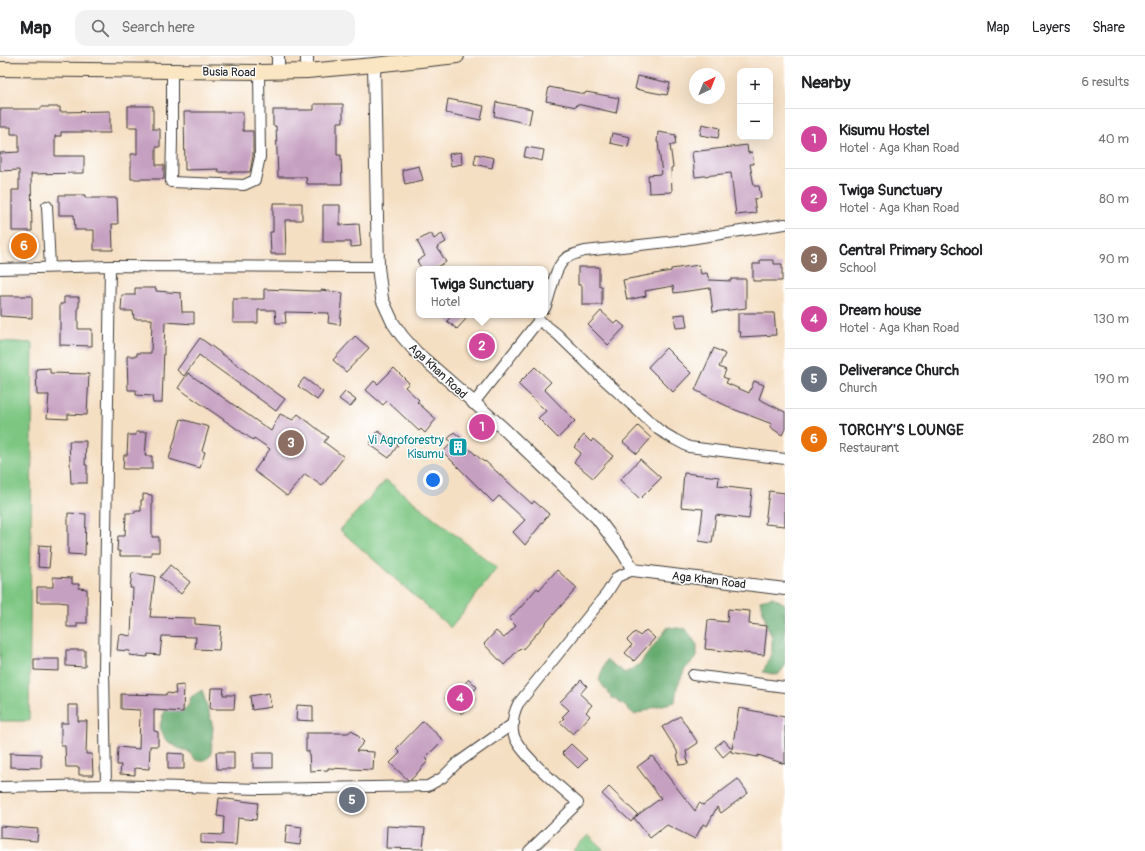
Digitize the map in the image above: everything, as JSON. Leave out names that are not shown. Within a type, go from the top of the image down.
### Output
[{"type":"main road","name":"Busia Road","points":[[0,69],[278,72],[307,71],[457,56]]},
{"type":"street","points":[[278,56],[278,72]]},
{"type":"street","points":[[307,56],[307,71]]},
{"type":"street","name":"Aga Khan Road","points":[[374,65],[378,267],[382,299],[393,322],[402,336],[416,352],[449,380],[473,404],[503,428],[597,518],[624,554],[633,570],[785,590]]},
{"type":"street","points":[[172,72],[172,140],[170,182],[244,185],[256,180],[260,157],[259,72]]},
{"type":"street","points":[[47,206],[50,267]]},
{"type":"street","points":[[548,299],[558,270],[563,261],[571,256],[586,251],[677,241],[785,224]]},
{"type":"street","points":[[106,785],[104,669],[110,266]]},
{"type":"street","points":[[0,269],[110,266],[378,267]]},
{"type":"street","points":[[473,404],[541,318],[597,373],[659,430],[674,439],[689,447],[785,459]]},
{"type":"street","points":[[529,851],[578,803],[523,752],[513,733],[514,712],[518,704],[608,593],[617,577],[633,570]]},
{"type":"street","points":[[693,675],[785,687]]},
{"type":"street","points":[[0,787],[106,785],[261,789],[428,786],[442,778],[456,764],[514,723]]},
{"type":"green space","points":[[0,341],[33,343],[29,721],[0,721]]},
{"type":"green space","points":[[386,480],[497,568],[451,628],[340,530]]},
{"type":"green space","points":[[773,597],[785,604],[785,666],[778,675],[763,672],[772,652],[772,637],[767,626],[760,600]]},
{"type":"green space","points":[[668,627],[686,629],[697,645],[697,657],[685,669],[677,687],[675,702],[654,707],[635,715],[611,697],[599,680],[606,660],[625,673],[639,665]]},
{"type":"green space","points":[[202,690],[213,727],[211,755],[205,760],[196,760],[188,751],[178,748],[166,740],[159,729],[165,708],[181,712],[188,706],[191,697]]},
{"type":"green space","points":[[588,835],[603,849],[602,851],[572,851]]},
{"type":"building","points":[[638,76],[670,83],[667,95],[635,89]]},
{"type":"building","points":[[549,87],[585,94],[586,92],[619,98],[616,113],[577,104],[576,107],[546,101]]},
{"type":"building","points":[[448,99],[484,106],[481,120],[446,113]]},
{"type":"building","points":[[496,102],[532,109],[529,124],[494,116]]},
{"type":"building","points":[[314,104],[343,104],[343,122],[337,122],[337,155],[341,155],[342,184],[307,184],[306,177],[278,177],[276,126],[273,126],[273,110],[314,110]]},
{"type":"building","points":[[128,106],[153,106],[153,129],[160,129],[160,147],[156,147],[156,165],[164,165],[164,179],[131,179],[131,154],[137,154],[137,127],[128,127]]},
{"type":"building","points":[[41,107],[60,107],[60,112],[110,111],[110,133],[61,132],[61,136],[55,136],[55,156],[84,156],[84,173],[31,174],[32,231],[12,231],[12,190],[19,190],[19,170],[0,171],[0,153],[19,152],[19,134],[11,134],[11,127],[0,127],[0,109],[41,109]]},
{"type":"building","points":[[184,112],[243,112],[243,131],[253,131],[253,156],[250,172],[218,172],[218,169],[185,170]]},
{"type":"building","points":[[702,124],[720,128],[718,138],[700,135]]},
{"type":"building","points":[[658,132],[676,135],[675,145],[670,145],[673,167],[671,168],[672,192],[649,193],[648,175],[662,174],[657,142]]},
{"type":"building","points":[[612,133],[630,137],[628,147],[610,143]]},
{"type":"building","points":[[747,145],[748,153],[752,152],[754,164],[750,164],[754,186],[759,186],[761,198],[754,199],[756,213],[736,215],[731,173],[695,177],[692,152]]},
{"type":"building","points":[[526,147],[544,150],[542,161],[524,157]]},
{"type":"building","points":[[461,152],[462,164],[451,166],[449,154]]},
{"type":"building","points":[[476,154],[494,158],[492,168],[474,164]]},
{"type":"building","points":[[419,166],[423,180],[405,184],[402,170]]},
{"type":"building","points":[[59,195],[85,195],[85,198],[117,198],[118,224],[112,224],[113,250],[94,250],[94,230],[75,230],[74,215],[59,215]]},
{"type":"building","points":[[273,203],[302,203],[302,220],[285,220],[286,254],[271,254],[270,232],[273,232]]},
{"type":"building","points":[[323,205],[340,205],[340,225],[359,224],[361,246],[351,247],[351,242],[323,242]]},
{"type":"building","points":[[431,233],[434,239],[442,234],[446,242],[437,247],[446,262],[439,266],[420,266],[417,261],[425,256],[417,241]]},
{"type":"building","points":[[760,260],[774,260],[774,264],[782,264],[782,281],[753,281],[753,264],[760,264]]},
{"type":"building","points":[[699,265],[701,274],[707,273],[709,280],[731,281],[731,279],[746,279],[746,308],[713,312],[710,288],[674,293],[673,286],[645,291],[646,296],[627,300],[623,280],[671,271],[671,269]]},
{"type":"building","points":[[578,267],[599,267],[599,286],[602,286],[602,305],[582,305],[582,285],[578,285]]},
{"type":"building","points":[[135,288],[156,288],[156,291],[181,293],[182,312],[194,312],[194,324],[165,322],[162,403],[153,403],[152,396],[136,395],[136,390],[128,390],[127,356],[137,356],[137,353],[151,353],[152,319],[134,319],[133,311],[121,311],[122,295],[135,295]]},
{"type":"building","points":[[264,289],[321,290],[343,293],[340,325],[328,323],[329,313],[285,312],[286,323],[276,323],[275,310],[258,310],[258,323],[233,323],[233,299],[264,299]]},
{"type":"building","points":[[0,296],[32,296],[32,318],[0,316]]},
{"type":"building","points":[[64,297],[79,297],[78,329],[92,329],[92,346],[60,345],[60,304],[64,304]]},
{"type":"building","points":[[601,311],[615,324],[618,321],[625,327],[608,345],[588,325]]},
{"type":"building","points":[[738,313],[774,313],[776,335],[740,337],[741,332],[738,332]]},
{"type":"building","points":[[685,314],[687,327],[676,328],[674,315]]},
{"type":"building","points":[[450,318],[466,319],[457,329],[447,321]]},
{"type":"building","points":[[355,336],[369,348],[346,372],[333,360]]},
{"type":"building","points":[[200,338],[285,399],[276,411],[199,355],[184,376],[177,370]]},
{"type":"building","points":[[666,348],[691,373],[673,392],[648,367]]},
{"type":"building","points":[[714,348],[725,354],[719,367],[726,370],[723,377],[728,379],[726,383],[749,393],[754,381],[764,385],[759,399],[785,412],[785,429],[782,435],[770,427],[772,424],[733,409],[695,390]]},
{"type":"building","points":[[535,367],[551,382],[544,389],[575,421],[558,438],[538,418],[546,411],[518,384]]},
{"type":"building","points":[[50,368],[50,373],[89,374],[87,415],[68,414],[68,419],[47,418],[49,395],[37,395],[36,369]]},
{"type":"building","points":[[394,368],[409,383],[405,387],[419,400],[417,402],[436,419],[425,433],[421,429],[419,431],[387,401],[383,405],[366,390],[374,381],[378,384]]},
{"type":"building","points":[[188,373],[271,431],[280,414],[293,420],[298,414],[328,437],[324,442],[344,457],[322,486],[305,474],[287,496],[254,471],[270,449],[254,438],[253,440],[178,388]]},
{"type":"building","points":[[304,378],[323,392],[317,400],[298,386]]},
{"type":"building","points":[[345,392],[356,400],[350,407],[339,399]]},
{"type":"building","points":[[181,419],[209,427],[202,451],[205,452],[200,468],[169,459]]},
{"type":"building","points":[[638,426],[651,438],[637,454],[623,442]]},
{"type":"building","points":[[378,431],[398,445],[389,458],[369,444]]},
{"type":"building","points":[[136,432],[147,432],[145,456],[152,456],[152,469],[123,469],[124,455],[127,455],[128,435],[136,435]]},
{"type":"building","points":[[454,432],[461,438],[459,440],[484,462],[485,461],[532,504],[534,501],[549,514],[525,545],[513,532],[525,520],[499,496],[493,502],[443,452],[452,442],[448,439]]},
{"type":"building","points":[[584,435],[591,442],[593,439],[613,456],[593,478],[574,462],[581,453],[574,447]]},
{"type":"building","points":[[69,441],[86,441],[85,465],[87,465],[87,483],[71,483]]},
{"type":"building","points":[[640,459],[661,478],[640,499],[620,480]]},
{"type":"building","points":[[684,473],[719,477],[718,486],[752,490],[749,519],[716,515],[712,543],[699,541],[703,509],[681,507]]},
{"type":"building","points":[[769,491],[785,493],[785,526],[765,524]]},
{"type":"building","points":[[143,494],[152,495],[152,537],[159,537],[159,552],[151,552],[151,556],[120,556],[120,551],[117,551],[118,536],[125,536],[126,513],[141,511],[141,500],[143,500]]},
{"type":"building","points":[[68,513],[86,514],[85,555],[68,554]]},
{"type":"building","points":[[39,545],[51,546],[49,568],[38,567]]},
{"type":"building","points":[[170,565],[190,582],[181,594],[160,577]]},
{"type":"building","points":[[557,570],[577,588],[522,650],[520,648],[504,665],[484,644],[496,631],[504,638],[516,626],[509,619],[537,588],[539,590]]},
{"type":"building","points":[[132,573],[155,576],[150,617],[195,618],[195,624],[221,626],[219,650],[195,649],[196,637],[162,636],[160,655],[148,654],[147,657],[129,655],[130,651],[117,650],[119,634],[131,636],[133,588],[130,588]]},
{"type":"building","points":[[53,577],[72,578],[72,584],[79,584],[79,588],[87,589],[87,623],[77,623],[77,627],[67,627],[67,603],[37,602],[37,587],[53,587]]},
{"type":"building","points":[[728,609],[750,611],[749,624],[767,626],[764,655],[705,649],[708,620],[727,622]]},
{"type":"building","points":[[646,630],[655,638],[634,661],[625,653],[632,645],[627,640],[635,632],[640,636]]},
{"type":"building","points":[[66,650],[85,650],[85,667],[66,666]]},
{"type":"building","points":[[34,659],[59,659],[59,671],[34,670]]},
{"type":"building","points":[[469,679],[477,687],[471,694],[475,699],[462,714],[445,698],[456,687],[459,690]]},
{"type":"building","points":[[581,680],[587,686],[580,694],[592,705],[586,712],[590,716],[573,734],[560,722],[564,718],[562,717],[569,710],[560,702]]},
{"type":"building","points":[[184,685],[183,712],[154,710],[154,731],[158,732],[158,746],[150,746],[149,769],[135,768],[135,775],[120,774],[121,765],[117,765],[118,747],[139,749],[140,710],[121,709],[121,694],[176,694],[175,686]]},
{"type":"building","points":[[211,688],[224,688],[223,695],[235,695],[234,709],[210,709]]},
{"type":"building","points":[[269,693],[271,707],[252,710],[250,696]]},
{"type":"building","points":[[68,705],[78,705],[78,721],[87,721],[86,754],[92,754],[93,775],[79,775],[79,767],[66,767],[65,746],[61,746],[61,723],[68,723]]},
{"type":"building","points":[[297,705],[313,706],[313,721],[296,720]]},
{"type":"building","points":[[739,708],[785,717],[785,764],[758,755],[758,757],[731,752],[731,750],[723,757],[715,747],[724,740],[732,749]]},
{"type":"building","points":[[680,716],[698,743],[686,751],[688,764],[679,765],[677,751],[662,727]]},
{"type":"building","points":[[423,721],[443,740],[425,758],[428,761],[411,780],[408,780],[390,763],[400,753],[396,749]]},
{"type":"building","points":[[352,730],[364,742],[356,751],[374,752],[373,770],[328,768],[328,770],[310,771],[309,751],[306,751],[306,733],[348,733]]},
{"type":"building","points":[[571,744],[587,759],[578,768],[562,753]]},
{"type":"building","points":[[216,752],[234,752],[234,769],[217,769]]},
{"type":"building","points":[[10,753],[41,754],[41,768],[10,767]]},
{"type":"building","points":[[168,753],[184,754],[184,769],[168,769]]},
{"type":"building","points":[[253,753],[273,753],[273,768],[253,768]]},
{"type":"building","points":[[652,756],[695,811],[699,803],[703,805],[738,779],[748,793],[721,813],[717,807],[707,826],[703,824],[695,839],[667,825],[650,838],[634,818],[631,822],[602,794],[609,787],[638,815],[661,798],[637,767]]},
{"type":"building","points":[[219,798],[258,803],[256,820],[238,818],[236,845],[201,843],[201,834],[223,835],[224,817],[217,816]]},
{"type":"building","points":[[287,825],[302,827],[300,845],[285,843]]},
{"type":"building","points":[[0,826],[38,829],[37,841],[0,838]]},
{"type":"building","points":[[387,826],[425,828],[423,849],[386,848]]},
{"type":"place","name":"TORCHY'S LOUNGE","points":[[24,246]]},
{"type":"place","name":"Twiga Sunctuary","points":[[482,346]]},
{"type":"place","name":"Kisumu Hostel","points":[[482,427]]},
{"type":"place","name":"Central Primary School","points":[[291,443]]},
{"type":"place","name":"Vi Agroforestry Kisumu","points":[[458,447]]},
{"type":"place","name":"Dream house","points":[[460,698]]},
{"type":"place","name":"Deliverance Church","points":[[352,800]]}]
